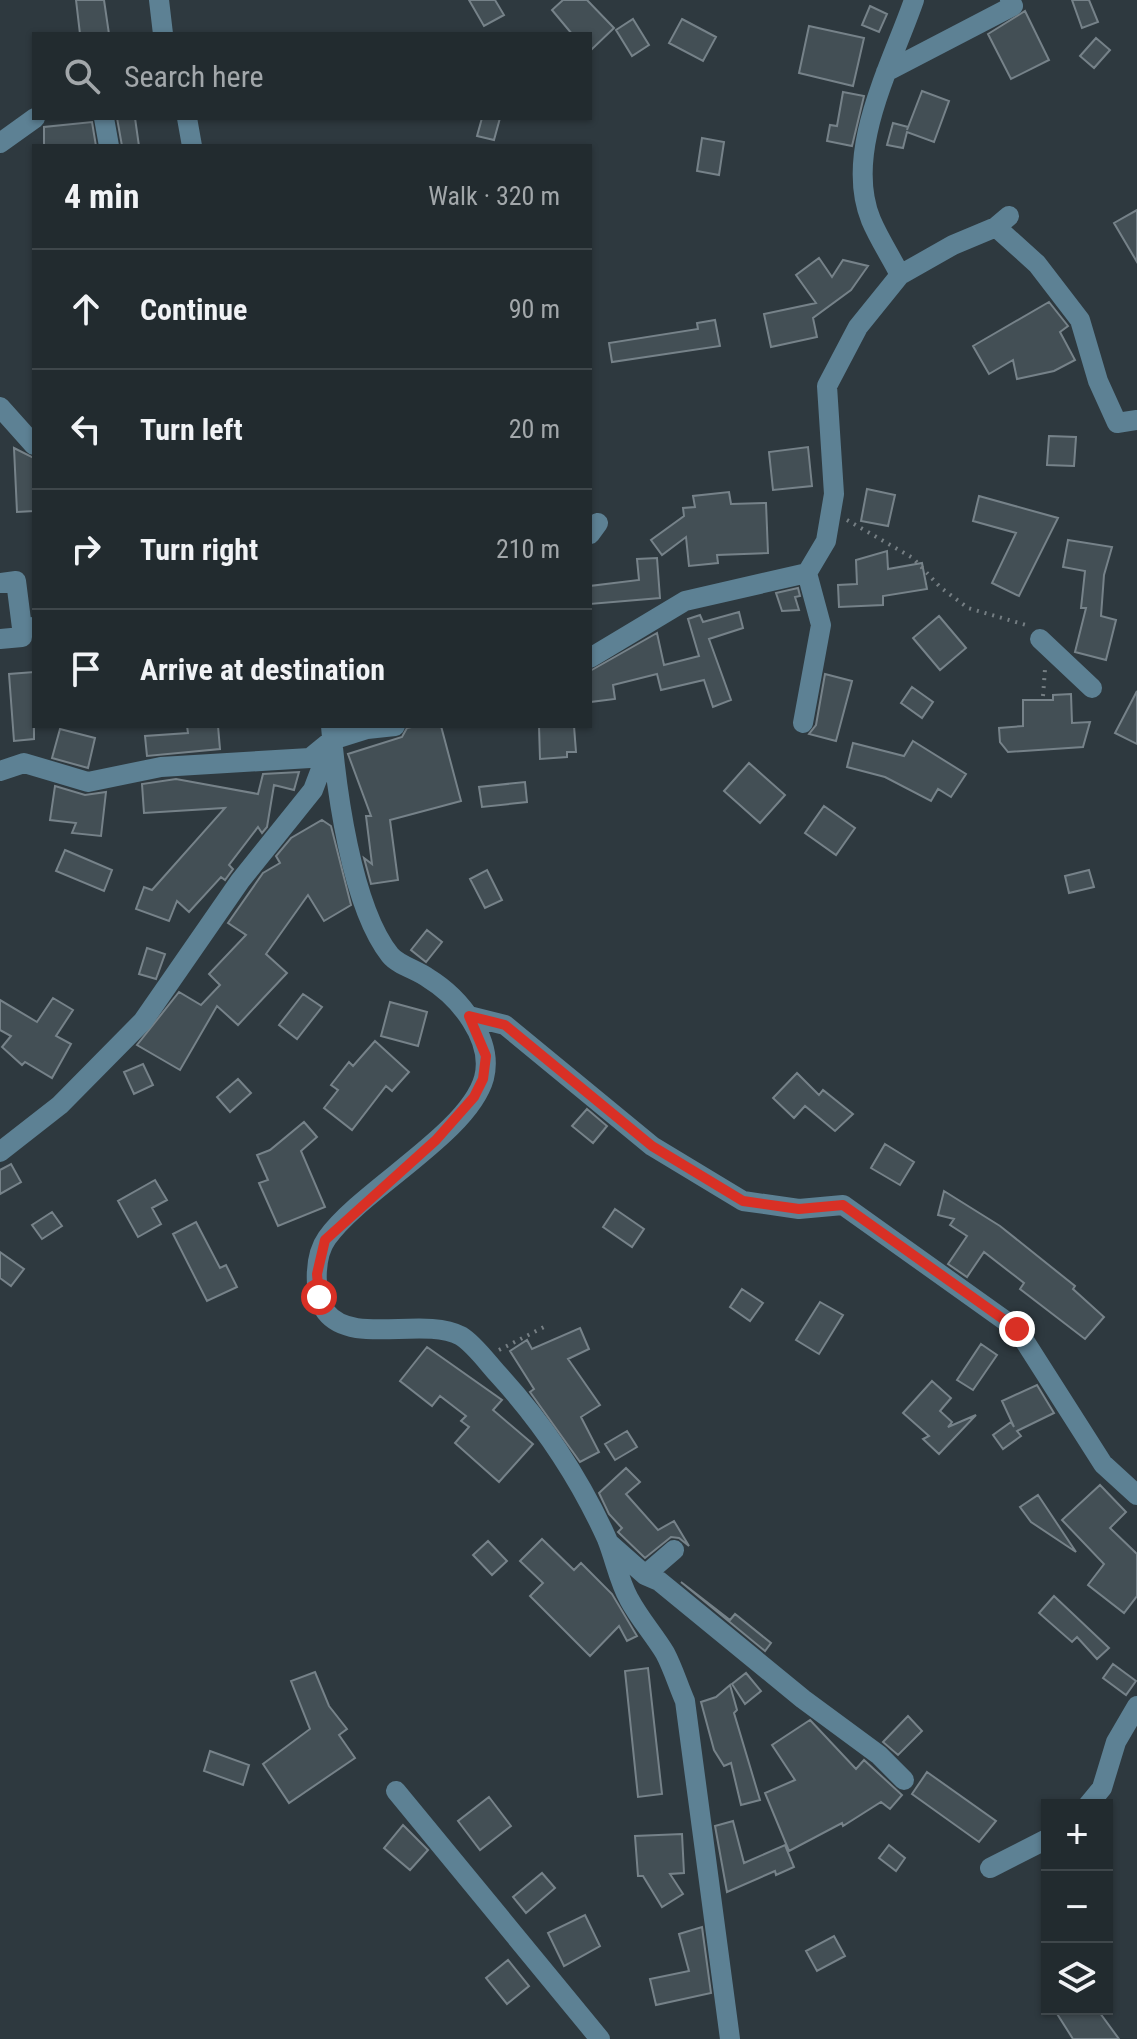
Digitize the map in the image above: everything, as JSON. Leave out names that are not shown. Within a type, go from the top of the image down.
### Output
[{"type":"street","points":[[159,0],[163,32]]},
{"type":"street","points":[[900,275],[870,218],[863,166],[877,94],[914,0]]},
{"type":"street","points":[[886,72],[1013,6],[1010,0]]},
{"type":"street","points":[[0,143],[32,120]]},
{"type":"street","points":[[104,120],[109,144]]},
{"type":"street","points":[[187,120],[192,144]]},
{"type":"street","points":[[803,723],[821,625],[807,573],[826,541],[834,494],[827,386],[858,327],[900,275],[1002,222],[1080,320],[1098,381],[1117,423],[1137,420]]},
{"type":"street","points":[[0,407],[32,443]]},
{"type":"street","points":[[592,657],[685,601],[807,573]]},
{"type":"street","points":[[0,583],[16,581],[28,628],[22,637],[0,639]]},
{"type":"street","points":[[1040,639],[1092,688]]},
{"type":"street","points":[[0,771],[24,763],[88,782],[161,767],[310,758],[331,733],[377,728]]},
{"type":"street","points":[[331,733],[355,876],[374,926],[391,957],[451,993],[469,1016],[486,1056],[483,1079],[474,1097],[436,1140],[325,1240],[317,1274],[323,1305],[341,1326],[371,1329],[430,1326],[463,1337],[537,1418],[588,1500],[608,1541],[628,1598],[667,1657],[685,1701],[730,2039]]},
{"type":"street","points":[[0,1152],[60,1105],[143,1021],[240,881],[313,790],[331,733]]},
{"type":"street","points":[[469,1016],[505,1025],[652,1146],[743,1201],[799,1209],[843,1205],[1017,1329],[1103,1464],[1137,1495]]},
{"type":"street","points":[[608,1541],[645,1575],[659,1581],[803,1699],[879,1755],[904,1780]]},
{"type":"street","points":[[645,1575],[674,1550]]},
{"type":"street","points":[[1093,1799],[1102,1788],[1116,1742],[1137,1706]]},
{"type":"street","points":[[396,1791],[600,2039]]},
{"type":"street","points":[[990,1868],[1041,1842]]},
{"type":"path","points":[[832,510],[913,558],[940,587],[968,608],[1038,630],[1045,668],[1043,696]]},
{"type":"path","points":[[483,1358],[544,1327]]},
{"type":"building","points":[[76,0],[104,0],[109,32],[80,32]]},
{"type":"building","points":[[469,0],[495,0],[504,15],[484,26]]},
{"type":"building","points":[[563,0],[587,0],[614,28],[592,49],[592,32],[570,32],[552,10]]},
{"type":"building","points":[[1072,0],[1089,0],[1098,22],[1082,28]]},
{"type":"building","points":[[870,6],[887,14],[879,32],[862,25]]},
{"type":"building","points":[[1025,11],[1049,60],[1011,79],[988,34]]},
{"type":"building","points":[[633,19],[649,45],[632,56],[616,30]]},
{"type":"building","points":[[682,19],[716,37],[703,61],[669,43]]},
{"type":"building","points":[[809,26],[864,38],[853,86],[799,73]]},
{"type":"building","points":[[1096,38],[1110,50],[1094,68],[1080,56]]},
{"type":"building","points":[[922,91],[949,101],[934,142],[907,132],[903,148],[887,145],[893,123],[908,127],[907,130]]},
{"type":"building","points":[[843,92],[864,96],[852,146],[827,141],[830,125],[837,126]]},
{"type":"building","points":[[117,120],[135,120],[139,144],[122,144]]},
{"type":"building","points":[[481,120],[499,120],[494,140],[477,136]]},
{"type":"building","points":[[92,122],[96,144],[44,144],[44,127]]},
{"type":"building","points":[[702,138],[724,142],[719,175],[697,171]]},
{"type":"building","points":[[1137,210],[1137,262],[1114,223]]},
{"type":"building","points":[[819,258],[832,277],[843,260],[868,266],[851,290],[813,318],[817,337],[771,347],[764,314],[816,303],[796,275]]},
{"type":"building","points":[[1049,302],[1068,326],[1060,332],[1075,360],[1054,371],[1017,379],[1013,360],[989,374],[973,346]]},
{"type":"building","points":[[715,320],[720,346],[612,362],[609,343],[698,329],[697,323]]},
{"type":"building","points":[[1049,436],[1076,437],[1074,466],[1047,465]]},
{"type":"building","points":[[808,447],[812,486],[773,490],[769,452]]},
{"type":"building","points":[[14,448],[32,457],[32,511],[17,512]]},
{"type":"building","points":[[867,489],[895,495],[888,526],[861,521]]},
{"type":"building","points":[[729,492],[731,504],[766,503],[768,553],[717,555],[718,563],[689,566],[686,537],[662,555],[651,540],[684,516],[683,508],[695,507],[693,496]]},
{"type":"building","points":[[979,496],[1058,518],[1019,596],[992,583],[1016,533],[973,521]]},
{"type":"building","points":[[1068,540],[1112,547],[1104,575],[1101,616],[1116,620],[1106,660],[1075,652],[1086,608],[1081,608],[1085,571],[1063,567]]},
{"type":"building","points":[[887,551],[888,569],[922,563],[927,589],[883,596],[883,605],[839,607],[838,585],[857,584],[856,560]]},
{"type":"building","points":[[657,558],[660,598],[592,604],[592,586],[639,580],[637,559]]},
{"type":"building","points":[[798,588],[800,596],[795,597],[799,610],[782,611],[776,593]]},
{"type":"building","points":[[739,612],[743,628],[709,639],[731,700],[713,707],[704,680],[661,690],[657,674],[613,685],[615,699],[592,702],[592,670],[657,633],[664,665],[699,656],[688,619],[700,615],[703,622]]},
{"type":"building","points":[[939,616],[966,648],[940,670],[913,638]]},
{"type":"building","points":[[32,672],[34,739],[14,741],[9,674]]},
{"type":"building","points":[[825,674],[852,681],[836,741],[809,734],[816,725]]},
{"type":"building","points":[[912,687],[933,702],[922,718],[901,703]]},
{"type":"building","points":[[1137,691],[1137,744],[1115,733]]},
{"type":"building","points":[[1071,694],[1072,723],[1090,722],[1083,747],[1008,752],[1000,742],[999,728],[1023,726],[1023,700],[1053,700],[1053,695]]},
{"type":"building","points":[[187,728],[218,728],[220,749],[147,756],[145,736],[188,733]]},
{"type":"building","points":[[407,728],[442,728],[461,801],[390,820],[398,880],[371,884],[364,858],[372,864],[366,816],[371,816],[348,754],[402,737]]},
{"type":"building","points":[[539,728],[574,728],[576,752],[567,752],[567,757],[540,759]]},
{"type":"building","points":[[60,729],[95,738],[88,768],[52,758]]},
{"type":"building","points":[[913,741],[966,774],[951,797],[938,789],[931,801],[885,777],[847,767],[853,743],[904,756]]},
{"type":"building","points":[[749,763],[785,795],[760,823],[724,791]]},
{"type":"building","points":[[299,772],[294,790],[274,785],[267,827],[262,833],[258,827],[229,865],[233,869],[225,880],[221,877],[189,912],[177,901],[169,921],[136,909],[144,887],[152,890],[225,808],[144,813],[142,784],[176,779],[258,794],[263,774]]},
{"type":"building","points":[[525,782],[527,802],[482,807],[479,787]]},
{"type":"building","points":[[55,786],[85,795],[106,792],[101,836],[72,833],[76,823],[50,820]]},
{"type":"building","points":[[824,806],[855,828],[836,855],[805,833]]},
{"type":"building","points":[[322,820],[331,826],[351,905],[324,921],[308,895],[266,954],[287,973],[238,1025],[217,1006],[180,1070],[137,1045],[179,992],[201,1005],[220,985],[209,974],[246,935],[228,923],[263,873],[280,863],[276,856],[291,838]]},
{"type":"building","points":[[65,850],[112,870],[104,891],[56,871]]},
{"type":"building","points":[[487,870],[502,900],[485,908],[470,879]]},
{"type":"building","points":[[1089,870],[1094,887],[1069,893],[1065,876]]},
{"type":"building","points":[[427,930],[442,942],[426,962],[411,950]]},
{"type":"building","points":[[147,948],[165,954],[156,979],[139,974]]},
{"type":"building","points":[[303,994],[322,1007],[297,1039],[279,1025]]},
{"type":"building","points":[[53,998],[73,1010],[56,1036],[71,1044],[52,1078],[25,1062],[22,1065],[2,1047],[11,1036],[0,1030],[0,1000],[37,1022]]},
{"type":"building","points":[[390,1002],[427,1012],[418,1046],[381,1036]]},
{"type":"building","points":[[375,1041],[409,1072],[392,1091],[386,1086],[352,1130],[324,1108],[338,1090],[331,1085],[349,1062],[353,1066]]},
{"type":"building","points":[[143,1064],[153,1085],[134,1094],[124,1072]]},
{"type":"building","points":[[797,1073],[819,1095],[823,1090],[853,1114],[835,1131],[805,1106],[794,1118],[773,1098]]},
{"type":"building","points":[[238,1079],[251,1093],[230,1112],[217,1097]]},
{"type":"building","points":[[587,1109],[607,1126],[593,1143],[572,1126]]},
{"type":"building","points":[[304,1122],[317,1137],[301,1151],[325,1207],[278,1226],[259,1183],[268,1180],[257,1155],[270,1150]]},
{"type":"building","points":[[885,1144],[914,1162],[900,1185],[871,1168]]},
{"type":"building","points":[[11,1164],[21,1182],[0,1194],[0,1170]]},
{"type":"building","points":[[155,1180],[167,1200],[152,1208],[161,1224],[138,1237],[118,1201]]},
{"type":"building","points":[[944,1191],[1000,1226],[1075,1286],[1073,1289],[1104,1317],[1085,1339],[1020,1289],[1024,1283],[984,1252],[967,1277],[948,1264],[967,1236],[950,1225],[954,1219],[938,1215]]},
{"type":"building","points":[[615,1209],[644,1229],[632,1247],[603,1227]]},
{"type":"building","points":[[52,1212],[62,1226],[42,1239],[32,1225]]},
{"type":"building","points":[[196,1222],[220,1268],[226,1265],[237,1287],[207,1301],[173,1234]]},
{"type":"building","points":[[0,1252],[24,1269],[11,1286],[0,1278]]},
{"type":"building","points":[[742,1289],[763,1303],[750,1321],[730,1307]]},
{"type":"building","points":[[820,1302],[843,1315],[819,1354],[796,1340]]},
{"type":"building","points":[[580,1328],[589,1349],[568,1359],[600,1405],[581,1417],[599,1452],[580,1462],[530,1392],[534,1389],[510,1351],[527,1340],[532,1349]]},
{"type":"building","points":[[981,1344],[997,1355],[973,1390],[957,1380]]},
{"type":"building","points":[[427,1347],[502,1400],[493,1410],[533,1444],[499,1482],[455,1443],[469,1427],[461,1421],[466,1416],[440,1396],[432,1406],[400,1381]]},
{"type":"building","points":[[932,1381],[951,1398],[940,1411],[952,1422],[948,1427],[976,1415],[939,1454],[923,1439],[929,1436],[903,1413]]},
{"type":"building","points":[[1037,1385],[1054,1413],[1017,1431],[1021,1436],[1003,1449],[993,1435],[1011,1422],[1014,1427],[1002,1401]]},
{"type":"building","points":[[627,1431],[637,1447],[615,1460],[605,1444]]},
{"type":"building","points":[[626,1468],[640,1482],[626,1494],[658,1530],[674,1521],[689,1546],[679,1538],[671,1537],[645,1558],[618,1532],[622,1528],[609,1514],[599,1493]]},
{"type":"building","points":[[1100,1485],[1126,1512],[1110,1528],[1137,1554],[1137,1596],[1124,1613],[1088,1585],[1104,1564],[1062,1520]]},
{"type":"building","points":[[1038,1495],[1076,1552],[1031,1522],[1020,1507]]},
{"type":"building","points":[[542,1539],[574,1570],[581,1563],[612,1594],[637,1636],[627,1641],[619,1626],[590,1656],[530,1596],[543,1583],[520,1561]]},
{"type":"building","points":[[488,1541],[507,1561],[492,1575],[473,1555]]},
{"type":"building","points":[[681,1582],[730,1620],[735,1614],[771,1643],[765,1651]]},
{"type":"building","points":[[1054,1596],[1109,1648],[1097,1659],[1077,1637],[1072,1642],[1039,1613]]},
{"type":"building","points":[[1113,1664],[1136,1681],[1126,1695],[1103,1678]]},
{"type":"building","points":[[648,1668],[662,1794],[638,1797],[625,1671]]},
{"type":"building","points":[[315,1672],[329,1706],[347,1729],[339,1735],[355,1758],[289,1803],[263,1764],[310,1729],[291,1681]]},
{"type":"building","points":[[746,1673],[761,1691],[745,1704],[732,1684]]},
{"type":"building","points":[[730,1685],[737,1710],[734,1713],[760,1800],[741,1805],[731,1763],[724,1766],[714,1750],[701,1702],[716,1697]]},
{"type":"building","points":[[908,1716],[922,1731],[898,1755],[883,1742]]},
{"type":"building","points":[[810,1720],[856,1769],[864,1760],[902,1795],[890,1809],[881,1802],[843,1826],[842,1823],[789,1851],[765,1793],[795,1780],[772,1745]]},
{"type":"building","points":[[210,1751],[249,1765],[243,1785],[204,1771]]},
{"type":"building","points":[[927,1772],[996,1821],[979,1842],[912,1794]]},
{"type":"building","points":[[489,1797],[511,1826],[480,1850],[458,1821]]},
{"type":"building","points":[[733,1821],[744,1863],[785,1845],[794,1867],[776,1875],[775,1871],[727,1892],[715,1826]]},
{"type":"building","points":[[403,1825],[428,1850],[410,1870],[384,1848]]},
{"type":"building","points":[[682,1834],[684,1873],[670,1874],[683,1894],[662,1907],[643,1876],[638,1876],[635,1836]]},
{"type":"building","points":[[889,1845],[905,1858],[896,1871],[879,1858]]},
{"type":"building","points":[[542,1873],[555,1888],[526,1913],[513,1897]]},
{"type":"building","points":[[585,1915],[600,1946],[564,1966],[548,1933]]},
{"type":"building","points":[[702,1927],[711,1993],[656,2005],[650,1979],[689,1971],[679,1934]]},
{"type":"building","points":[[834,1936],[845,1956],[817,1971],[806,1951]]},
{"type":"building","points":[[508,1960],[529,1986],[507,2004],[486,1978]]},
{"type":"building","points":[[1058,2015],[1101,2015],[1119,2039],[1073,2039]]},
{"type":"route","points":[[319,1297],[317,1274],[325,1240],[436,1140],[474,1097],[483,1079],[486,1056],[469,1016],[505,1025],[652,1146],[743,1201],[799,1209],[843,1205],[1017,1329]]}]
